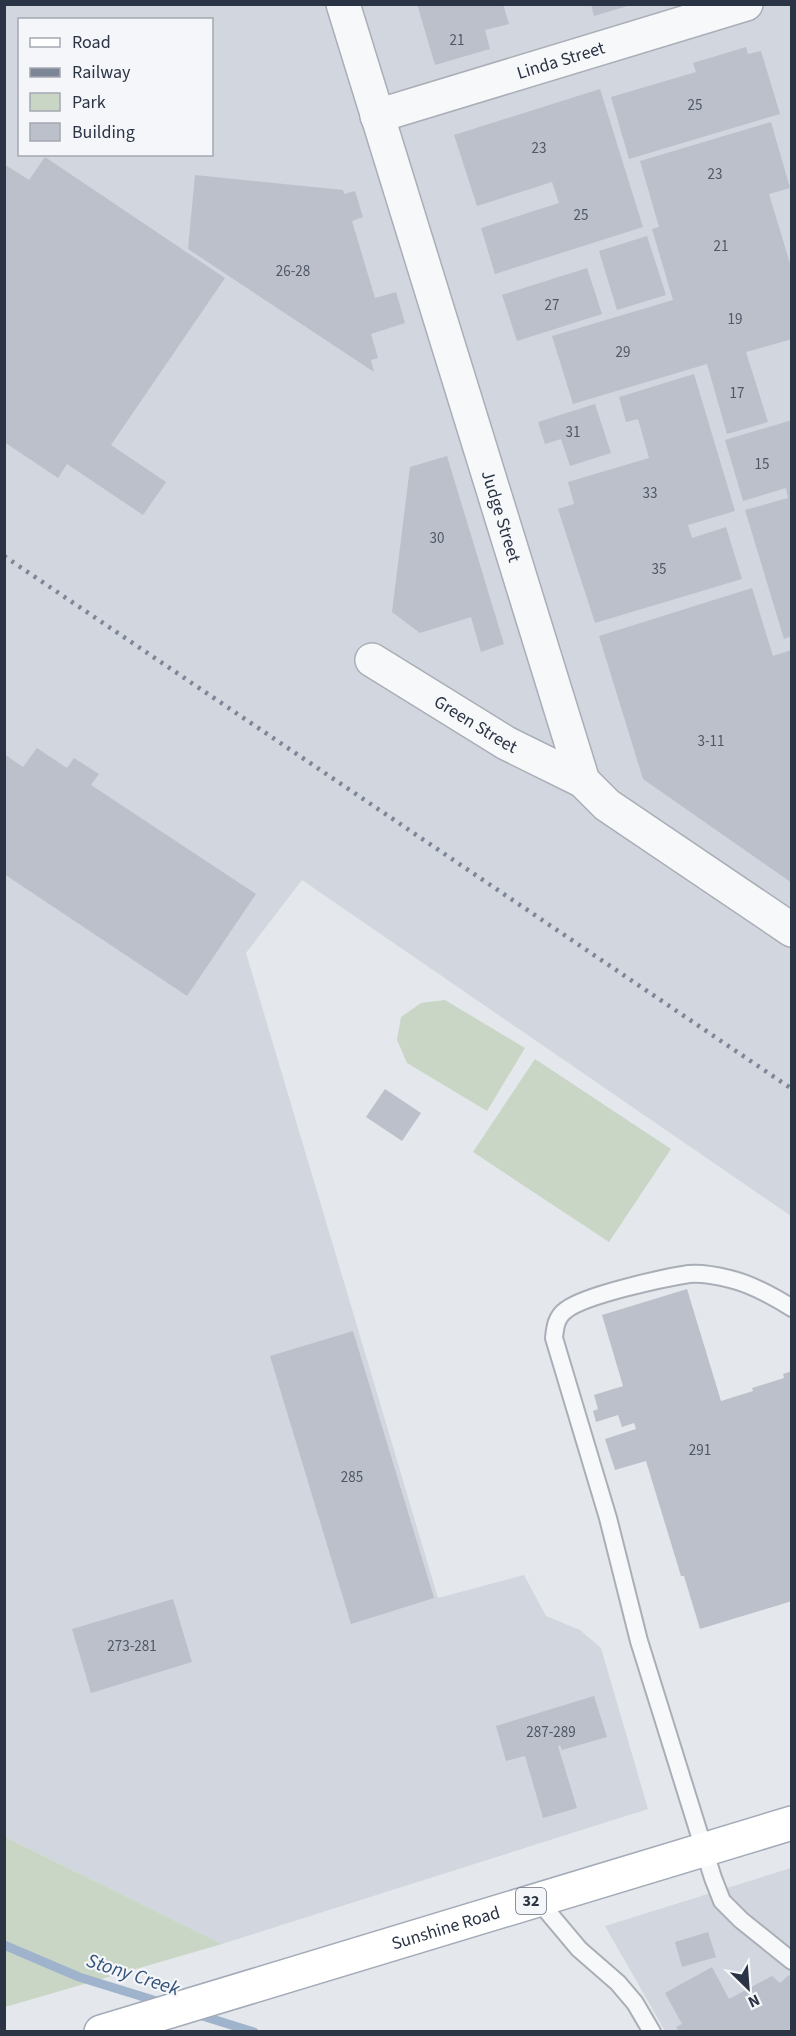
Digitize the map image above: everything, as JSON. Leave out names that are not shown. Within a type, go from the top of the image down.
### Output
[{"type":"main road","name":"Sunshine Road","points":[[101,2031],[792,1823]]},
{"type":"street","name":"Judge Street","points":[[343,4],[583,781],[607,805],[792,930]]},
{"type":"street","name":"Linda Street","points":[[377,116],[746,4]]},
{"type":"street","name":"Green Street","points":[[372,660],[506,743],[583,781]]},
{"type":"lane","points":[[792,1308],[776,1298],[730,1279],[691,1274],[624,1288],[565,1310],[556,1322],[554,1338],[608,1518],[639,1641],[703,1850],[722,1901],[741,1920],[792,1961]]},
{"type":"lane","points":[[537,1899],[579,1949],[618,1983],[635,2003],[652,2031]]},
{"type":"shaded area","points":[[4,5],[791,5],[791,1216],[302,880],[246,953],[438,1598],[524,1575],[546,1616],[580,1630],[601,1648],[648,1809],[222,1944],[5,1837]]},
{"type":"shaded area","points":[[791,1868],[791,2031],[665,2031],[605,1926]]},
{"type":"green space","points":[[445,1000],[525,1048],[487,1111],[407,1063],[397,1040],[401,1017],[421,1003]]},
{"type":"green space","points":[[535,1059],[671,1149],[609,1242],[473,1152]]},
{"type":"green space","points":[[5,1837],[222,1944],[5,2007]]},
{"type":"building","points":[[417,4],[503,4],[509,24],[485,30],[490,49],[435,65]]},
{"type":"building","points":[[591,4],[631,4],[631,5],[594,16]]},
{"type":"building","points":[[746,47],[748,54],[761,51],[780,114],[629,159],[611,97],[696,72],[693,63]]},
{"type":"building","points":[[600,89],[643,227],[495,274],[481,228],[559,203],[552,182],[477,206],[454,135]]},
{"type":"building","points":[[771,122],[790,188],[769,194],[792,270],[792,339],[746,352],[768,422],[727,434],[707,364],[573,404],[552,336],[673,300],[652,229],[659,227],[640,161]]},
{"type":"building","points":[[45,157],[225,278],[111,445],[166,482],[143,515],[67,464],[58,478],[4,442],[4,164],[29,180]]},
{"type":"building","points":[[195,175],[343,190],[344,194],[355,191],[363,217],[352,221],[375,298],[396,292],[405,323],[371,334],[378,358],[371,360],[374,372],[188,249]]},
{"type":"building","points":[[647,236],[666,295],[617,310],[599,251]]},
{"type":"building","points":[[587,268],[602,314],[517,341],[502,295]]},
{"type":"building","points":[[694,374],[735,511],[688,525],[692,538],[726,527],[742,579],[595,623],[558,509],[574,504],[568,482],[649,458],[638,419],[626,422],[619,397]]},
{"type":"building","points":[[595,404],[611,453],[570,466],[561,439],[545,444],[538,422]]},
{"type":"building","points":[[792,420],[792,636],[784,639],[745,510],[788,498],[786,488],[743,501],[725,440]]},
{"type":"building","points":[[447,456],[504,644],[481,652],[471,617],[420,633],[392,612],[410,467]]},
{"type":"building","points":[[752,588],[773,656],[792,650],[792,883],[643,779],[599,636]]},
{"type":"building","points":[[37,748],[67,768],[74,758],[99,774],[91,785],[256,894],[187,996],[4,874],[4,754],[23,767]]},
{"type":"building","points":[[385,1089],[421,1113],[402,1141],[366,1117]]},
{"type":"building","points":[[687,1289],[721,1401],[784,1378],[783,1374],[792,1371],[792,1601],[700,1629],[684,1576],[681,1576],[646,1461],[615,1470],[605,1439],[636,1429],[634,1423],[622,1427],[618,1415],[596,1422],[593,1411],[598,1409],[594,1395],[623,1386],[602,1315]]},
{"type":"building","points":[[353,1331],[434,1598],[351,1624],[270,1356]]},
{"type":"building","points":[[173,1599],[192,1662],[91,1693],[72,1629]]},
{"type":"building","points":[[594,1696],[607,1737],[562,1750],[560,1745],[558,1746],[577,1808],[543,1818],[525,1756],[506,1761],[496,1726]]},
{"type":"building","points":[[708,1932],[716,1957],[682,1967],[675,1942]]},
{"type":"building","points":[[712,1967],[729,1999],[772,1976],[780,1983],[789,1975],[792,1978],[792,2032],[679,2032],[676,2027],[682,2024],[665,1993]]},
{"type":"waterway","name":"Stony Creek","points":[[4,1945],[79,1977],[163,2003]]},
{"type":"waterway","name":"Stony Creek","points":[[196,2014],[254,2032]]},
{"type":"railway","points":[[4,556],[792,1089]]}]
